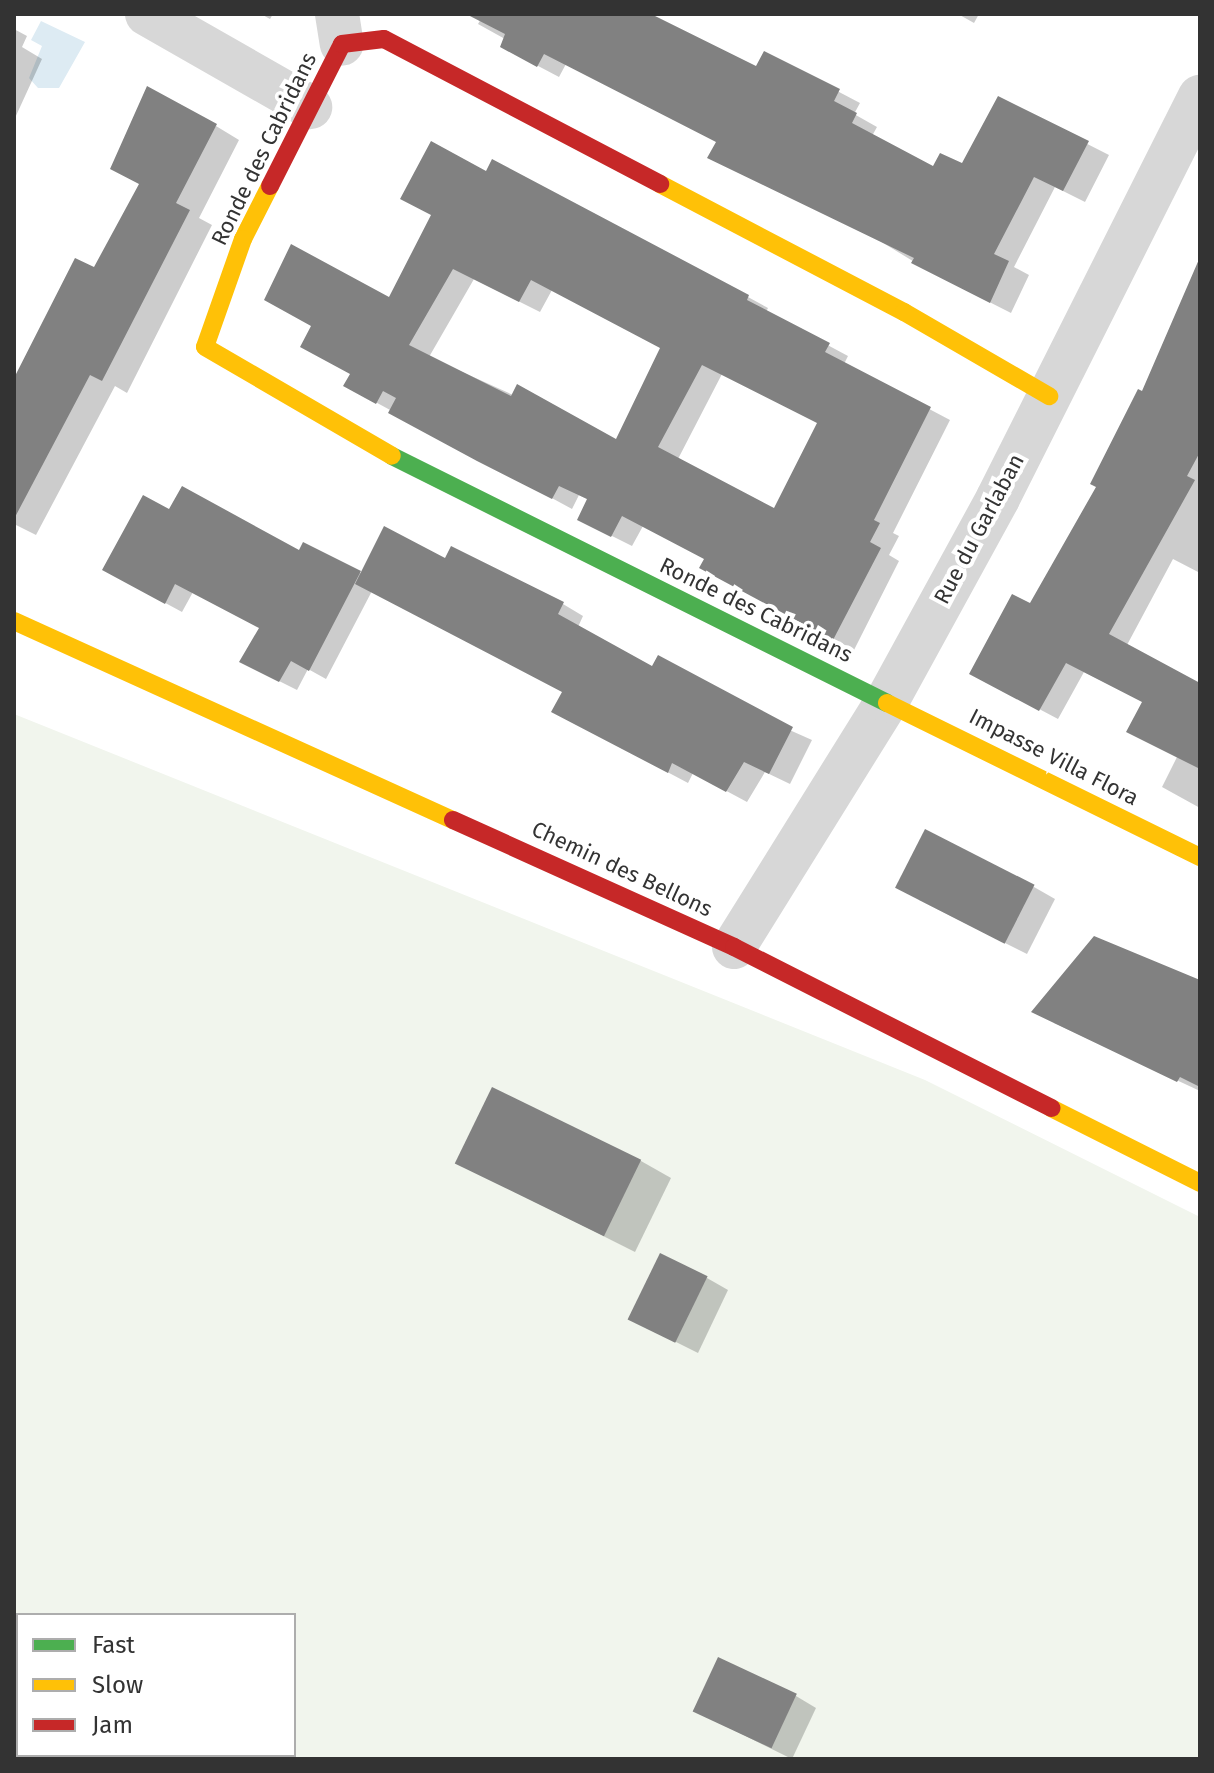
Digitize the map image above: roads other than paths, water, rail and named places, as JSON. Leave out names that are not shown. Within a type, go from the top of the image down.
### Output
[{"type":"street","points":[[147,14],[310,107]]},
{"type":"street","name":"Ronde des Cabridans","points":[[887,701],[414,469],[205,347],[243,239],[310,107],[340,29],[384,39],[904,312],[1049,396]]},
{"type":"street","name":"Rue du Garlaban","points":[[734,947],[887,701],[1049,396],[1200,97]]},
{"type":"street","name":"Chemin des Bellons","points":[[14,621],[734,947],[1200,1183]]},
{"type":"street","name":"Impasse Villa Flora","points":[[887,701],[1200,857]]}]
